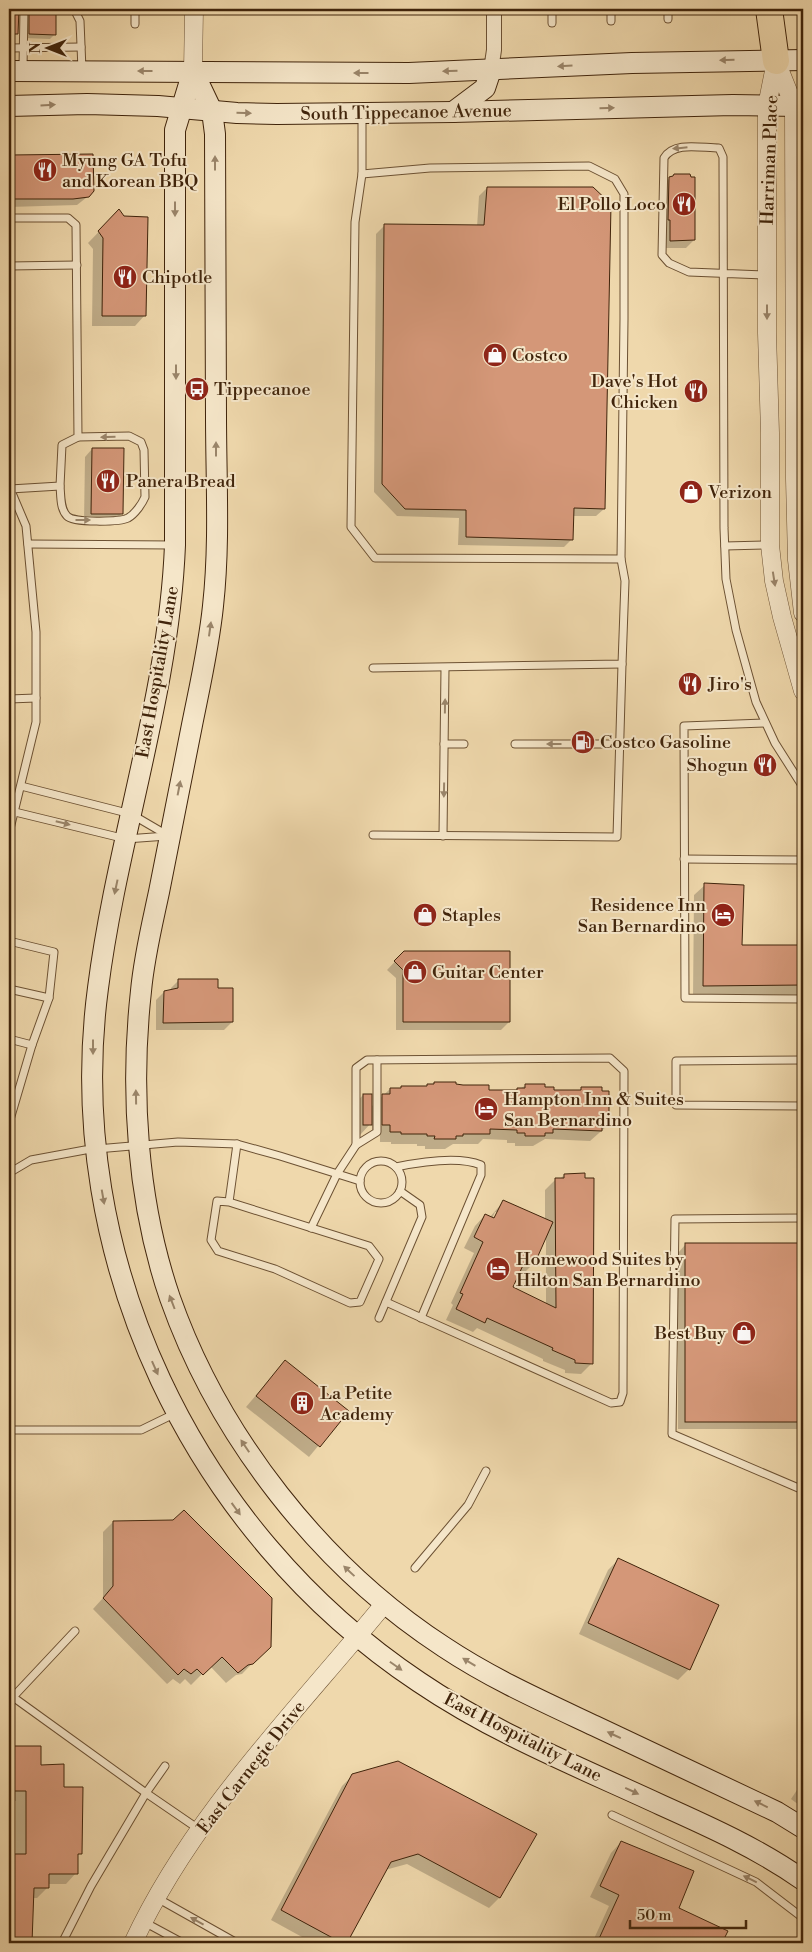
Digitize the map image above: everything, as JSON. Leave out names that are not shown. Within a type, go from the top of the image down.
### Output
[{"type":"highway","points":[[769,9],[776,61]]},
{"type":"main road","points":[[16,71],[409,73],[632,63],[803,60]]},
{"type":"main road","points":[[453,112],[484,88],[492,70]]},
{"type":"main road","points":[[194,71],[212,111],[215,134],[217,534],[213,604],[202,677],[145,957],[136,1045],[136,1098],[139,1146],[154,1243],[167,1288],[190,1346],[211,1389],[250,1454],[290,1507],[336,1559],[385,1603],[444,1647],[498,1679],[777,1812],[803,1828]]},
{"type":"main road","name":"East Hospitality Lane","points":[[194,71],[180,109],[175,130],[175,545],[172,595],[167,635],[105,941],[97,989],[93,1038],[93,1094],[96,1148],[102,1194],[114,1252],[132,1314],[176,1413],[218,1484],[277,1559],[304,1588],[358,1637],[382,1656],[456,1706],[518,1738],[721,1832],[763,1854],[803,1880]]},
{"type":"main road","name":"South Tippecanoe Avenue","points":[[9,106],[87,104],[277,114],[798,106]]},
{"type":"street","points":[[194,9],[194,71]]},
{"type":"street","points":[[492,70],[494,9]]},
{"type":"street","name":"Harriman Place","points":[[776,61],[767,106],[770,545],[774,581],[782,617],[803,691]]},
{"type":"street","name":"Harriman Place","points":[[776,61],[798,106],[799,294],[794,355],[797,560],[803,613]]},
{"type":"street","name":"East Carnegie Drive","points":[[133,1943],[156,1898],[186,1849],[237,1779],[385,1603]]},
{"type":"lane","points":[[16,71],[23,48],[24,9]]},
{"type":"lane","points":[[74,9],[80,21],[82,71]]},
{"type":"lane","points":[[135,9],[135,24]]},
{"type":"lane","points":[[552,9],[552,23]]},
{"type":"lane","points":[[611,9],[611,21]]},
{"type":"lane","points":[[668,9],[668,19]]},
{"type":"lane","points":[[9,48],[81,47]]},
{"type":"lane","points":[[362,113],[362,174],[355,222],[351,527],[375,558],[621,559]]},
{"type":"lane","points":[[767,275],[723,273],[688,272],[669,263],[662,255],[664,158],[668,152],[675,147],[719,148],[723,157],[723,273],[726,579],[736,630],[756,702],[775,743],[803,788]]},
{"type":"lane","points":[[362,174],[430,168],[589,166],[615,179],[624,194],[621,559],[625,581],[617,837],[373,835]]},
{"type":"lane","points":[[9,218],[68,218],[76,225],[78,437]]},
{"type":"lane","points":[[9,266],[77,265]]},
{"type":"lane","points":[[129,436],[141,442],[144,450],[145,497],[134,514],[122,520],[75,520],[65,515],[62,509],[60,486],[62,445],[78,437],[129,436]]},
{"type":"lane","points":[[9,833],[36,722],[36,619],[26,526],[9,488],[60,486]]},
{"type":"lane","points":[[28,544],[175,545]]},
{"type":"lane","points":[[725,546],[770,545]]},
{"type":"lane","points":[[373,668],[622,664]]},
{"type":"lane","points":[[444,836],[445,668]]},
{"type":"lane","points":[[9,699],[36,698]]},
{"type":"lane","points":[[765,723],[684,726],[685,998],[803,998]]},
{"type":"lane","points":[[444,744],[464,744]]},
{"type":"lane","points":[[515,744],[620,744]]},
{"type":"lane","points":[[21,786],[131,814],[170,836]]},
{"type":"lane","points":[[15,812],[126,839],[170,836]]},
{"type":"lane","points":[[684,859],[803,860]]},
{"type":"lane","points":[[9,942],[54,952],[49,998],[32,1046],[9,1123]]},
{"type":"lane","points":[[9,989],[49,998]]},
{"type":"lane","points":[[9,1039],[32,1046]]},
{"type":"lane","points":[[356,1145],[356,1068],[367,1060],[610,1058],[624,1071],[623,1393],[620,1402],[611,1403],[386,1302]]},
{"type":"lane","points":[[311,1228],[337,1174],[356,1145],[376,1132],[377,1060]]},
{"type":"lane","points":[[803,1060],[676,1061],[676,1105],[803,1106]]},
{"type":"lane","points":[[9,1173],[31,1160],[96,1148],[178,1142],[237,1144],[360,1181]]},
{"type":"lane","points":[[229,1202],[237,1144]]},
{"type":"lane","points":[[382,1160],[390,1162],[396,1167],[402,1182],[400,1190],[395,1197],[388,1202],[380,1203],[372,1201],[365,1196],[361,1189],[360,1181],[361,1173],[366,1166],[382,1160]]},
{"type":"lane","points":[[396,1167],[416,1163],[471,1161],[481,1164],[481,1175],[421,1318]]},
{"type":"lane","points":[[379,1318],[422,1217],[420,1205],[400,1190]]},
{"type":"lane","points":[[217,1201],[229,1202],[368,1246],[379,1259],[360,1302],[350,1303],[275,1269],[218,1251],[211,1240],[217,1201]]},
{"type":"lane","points":[[803,1218],[675,1219],[672,1434],[803,1490]]},
{"type":"lane","points":[[9,1430],[141,1430],[176,1413]]},
{"type":"lane","points":[[415,1568],[468,1505],[486,1471]]},
{"type":"lane","points":[[75,1631],[11,1697],[201,1830]]},
{"type":"lane","points":[[62,1943],[91,1886],[146,1792],[165,1766]]},
{"type":"lane","points":[[612,1815],[756,1882],[803,1918]]},
{"type":"lane","points":[[156,1898],[237,1943]]},
{"type":"lane","points":[[143,1922],[183,1943]]},
{"type":"building","points":[[9,9],[19,9],[18,34],[9,34]]},
{"type":"building","points":[[29,9],[56,9],[56,35],[29,34]]},
{"type":"building","points":[[93,154],[94,191],[89,197],[73,199],[11,199],[10,155]]},
{"type":"building","name":"El Pollo Loco","points":[[674,174],[690,174],[691,177],[695,177],[695,240],[670,241],[670,220],[668,220],[669,177]]},
{"type":"building","name":"Costco","points":[[487,187],[593,187],[611,204],[605,509],[574,508],[573,540],[466,537],[466,510],[405,509],[382,484],[384,224],[484,225]]},
{"type":"building","name":"Chipotle","points":[[119,209],[124,216],[148,217],[146,316],[102,316],[103,238],[98,231]]},
{"type":"building","name":"Panera Bread","points":[[92,448],[124,448],[123,514],[91,514]]},
{"type":"building","name":"Residence Inn San Bernardino","points":[[704,883],[744,885],[742,945],[803,945],[803,985],[703,986]]},
{"type":"building","points":[[404,951],[510,951],[510,1022],[403,1022],[403,970],[394,961]]},
{"type":"building","points":[[178,979],[218,979],[218,988],[233,988],[233,1022],[163,1023],[164,991],[178,988]]},
{"type":"building","name":"Hampton Inn & Suites San Bernardino","points":[[434,1082],[489,1085],[489,1090],[517,1090],[517,1088],[525,1088],[525,1084],[545,1084],[545,1087],[554,1087],[554,1090],[581,1090],[581,1087],[602,1087],[602,1091],[609,1091],[609,1127],[602,1127],[602,1131],[553,1129],[553,1133],[545,1133],[545,1136],[525,1136],[525,1133],[517,1133],[517,1130],[490,1129],[490,1134],[463,1134],[463,1136],[456,1136],[456,1139],[434,1139],[435,1136],[427,1136],[427,1134],[390,1132],[390,1125],[382,1125],[382,1094],[390,1094],[390,1088],[427,1086],[427,1084],[434,1084]]},
{"type":"building","points":[[363,1094],[372,1094],[372,1125],[363,1125]]},
{"type":"building","name":"Homewood Suites by Hilton San Bernardino","points":[[585,1173],[585,1178],[594,1178],[593,1364],[575,1363],[575,1360],[552,1350],[553,1348],[487,1318],[485,1323],[456,1309],[463,1294],[460,1293],[483,1242],[474,1237],[485,1214],[494,1218],[503,1200],[553,1222],[534,1265],[525,1261],[513,1287],[556,1308],[555,1178],[564,1178],[564,1174]]},
{"type":"building","name":"Best Buy","points":[[685,1243],[803,1243],[803,1422],[685,1422]]},
{"type":"building","name":"La Petite Academy","points":[[285,1360],[349,1411],[320,1447],[256,1396]]},
{"type":"building","points":[[184,1510],[272,1598],[271,1647],[253,1664],[248,1665],[238,1673],[222,1657],[203,1675],[197,1669],[191,1674],[184,1669],[178,1675],[103,1598],[113,1586],[113,1521],[173,1520]]},
{"type":"building","points":[[618,1558],[719,1605],[690,1670],[588,1623]]},
{"type":"building","points":[[9,1746],[41,1746],[41,1765],[64,1764],[64,1787],[83,1787],[82,1854],[78,1854],[78,1874],[49,1874],[49,1888],[34,1888],[32,1943],[9,1943],[9,1854],[26,1854],[26,1791],[9,1791]]},
{"type":"building","points":[[398,1761],[537,1834],[500,1898],[418,1854],[391,1862],[347,1943],[342,1943],[281,1910],[352,1774]]},
{"type":"building","points":[[621,1841],[694,1871],[679,1908],[728,1931],[722,1943],[597,1943],[619,1895],[600,1886]]},
{"type":"place","name":"Myung GA Tofu and Korean BBQ","points":[[45,170]]},
{"type":"place","name":"El Pollo Loco","points":[[684,204]]},
{"type":"place","name":"Chipotle","points":[[125,277]]},
{"type":"place","name":"Costco","points":[[495,355]]},
{"type":"place","name":"Tippecanoe","points":[[197,389]]},
{"type":"place","name":"Dave's Hot Chicken","points":[[696,391]]},
{"type":"place","name":"Panera Bread","points":[[108,481]]},
{"type":"place","name":"Verizon","points":[[691,492]]},
{"type":"place","name":"Jiro's","points":[[690,684]]},
{"type":"place","name":"Costco Gasoline","points":[[583,742]]},
{"type":"place","name":"Shogun","points":[[765,765]]},
{"type":"place","name":"Staples","points":[[425,915]]},
{"type":"place","name":"Residence Inn San Bernardino","points":[[723,915]]},
{"type":"place","name":"Guitar Center","points":[[415,972]]},
{"type":"place","name":"Hampton Inn & Suites San Bernardino","points":[[486,1109]]},
{"type":"place","name":"Homewood Suites by Hilton San Bernardino","points":[[498,1269]]},
{"type":"place","name":"Best Buy","points":[[744,1333]]},
{"type":"place","name":"La Petite Academy","points":[[302,1403]]}]
